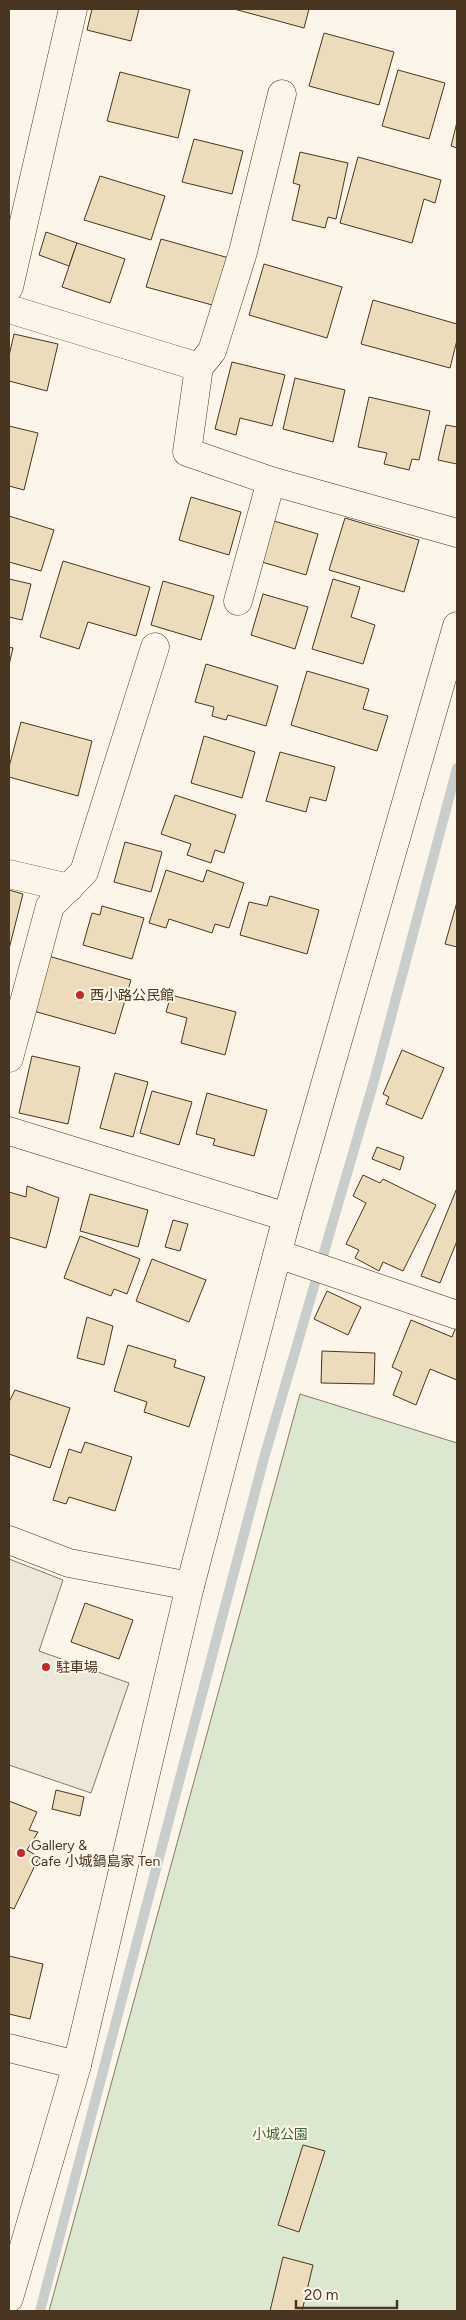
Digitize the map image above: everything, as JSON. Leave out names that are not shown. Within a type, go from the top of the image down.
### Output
[{"type":"street","points":[[9,287],[73,9]]},
{"type":"street","points":[[282,94],[243,252],[212,351],[199,367],[187,452],[271,481],[457,533]]},
{"type":"street","points":[[9,309],[199,367]]},
{"type":"street","points":[[238,600],[271,481]]},
{"type":"street","points":[[9,2298],[77,2066],[190,1586],[287,1217],[457,626]]},
{"type":"street","points":[[9,1058],[50,906],[84,872],[154,647]]},
{"type":"street","points":[[9,874],[69,888]]},
{"type":"street","points":[[9,1131],[287,1217]]},
{"type":"street","points":[[278,1254],[457,1315]]},
{"type":"street","points":[[9,1540],[69,1564],[190,1586]]},
{"type":"street","points":[[9,2048],[77,2066]]},
{"type":"green space","name":"小城公園","points":[[300,1394],[457,1443],[457,2311],[49,2311]]},
{"type":"shaded area","name":"駐車場","points":[[9,1559],[63,1580],[39,1651],[129,1683],[91,1793],[9,1765]]},
{"type":"building","points":[[92,9],[139,9],[131,41],[87,30]]},
{"type":"building","points":[[234,9],[309,9],[304,28]]},
{"type":"building","points":[[324,33],[394,52],[379,105],[309,86]]},
{"type":"building","points":[[398,70],[445,83],[429,139],[382,126]]},
{"type":"building","points":[[120,72],[190,90],[178,138],[107,121]]},
{"type":"building","points":[[457,122],[457,148],[451,146]]},
{"type":"building","points":[[194,139],[243,151],[232,194],[182,182]]},
{"type":"building","points":[[300,152],[348,163],[336,219],[328,217],[325,228],[292,220],[300,185],[293,183]]},
{"type":"building","points":[[358,157],[441,180],[435,203],[424,199],[412,243],[340,223]]},
{"type":"building","points":[[100,176],[165,196],[151,240],[84,220]]},
{"type":"building","points":[[46,232],[77,243],[69,266],[39,255]]},
{"type":"building","points":[[161,239],[229,258],[216,306],[146,287]]},
{"type":"building","points":[[77,243],[125,259],[110,303],[62,287]]},
{"type":"building","points":[[264,264],[342,287],[327,338],[249,315]]},
{"type":"building","points":[[373,300],[457,324],[457,340],[450,368],[361,344]]},
{"type":"building","points":[[14,334],[58,344],[47,391],[9,381],[9,356]]},
{"type":"building","points":[[232,362],[285,375],[272,426],[240,418],[236,435],[215,429]]},
{"type":"building","points":[[295,378],[345,390],[333,442],[283,429]]},
{"type":"building","points":[[369,397],[430,411],[419,460],[412,459],[409,470],[384,464],[387,453],[358,447]]},
{"type":"building","points":[[446,425],[457,427],[457,464],[438,460]]},
{"type":"building","points":[[9,426],[38,433],[24,490],[9,486]]},
{"type":"building","points":[[191,497],[241,512],[229,555],[179,540]]},
{"type":"building","points":[[9,516],[54,530],[41,571],[9,562]]},
{"type":"building","points":[[345,518],[419,540],[404,592],[329,570]]},
{"type":"building","points":[[274,521],[318,534],[306,575],[262,562]]},
{"type":"building","points":[[63,561],[150,587],[136,636],[88,622],[79,649],[40,637]]},
{"type":"building","points":[[9,579],[31,584],[22,620],[9,617]]},
{"type":"building","points":[[333,579],[360,587],[351,617],[375,625],[363,664],[312,649]]},
{"type":"building","points":[[163,581],[214,596],[201,640],[151,625]]},
{"type":"building","points":[[263,594],[308,607],[295,649],[251,635]]},
{"type":"building","points":[[9,647],[13,648],[9,665]]},
{"type":"building","points":[[206,664],[278,686],[266,726],[228,715],[226,720],[212,716],[214,707],[195,702]]},
{"type":"building","points":[[307,671],[369,689],[363,709],[388,716],[377,751],[291,725]]},
{"type":"building","points":[[21,722],[92,741],[78,796],[9,777],[9,767]]},
{"type":"building","points":[[204,736],[255,752],[242,798],[191,783]]},
{"type":"building","points":[[280,752],[335,767],[326,801],[310,797],[306,812],[266,801]]},
{"type":"building","points":[[175,795],[236,815],[224,853],[215,850],[211,863],[187,855],[191,844],[161,834]]},
{"type":"building","points":[[125,842],[162,852],[151,892],[114,882]]},
{"type":"building","points":[[166,870],[203,882],[207,870],[244,883],[229,928],[215,924],[212,933],[169,919],[166,928],[149,923]]},
{"type":"building","points":[[9,890],[23,894],[9,949]]},
{"type":"building","points":[[270,896],[319,910],[307,954],[240,935],[249,902],[267,906]]},
{"type":"building","points":[[457,902],[457,947],[445,944]]},
{"type":"building","points":[[102,906],[144,918],[132,959],[83,945],[92,913],[100,915]]},
{"type":"building","name":"西小路公民館","points":[[45,955],[131,980],[115,1034],[30,1010]]},
{"type":"building","points":[[171,995],[236,1012],[225,1055],[181,1043],[187,1018],[166,1012]]},
{"type":"building","points":[[402,1050],[444,1068],[422,1119],[386,1104],[389,1097],[383,1094]]},
{"type":"building","points":[[32,1056],[80,1067],[68,1124],[19,1113]]},
{"type":"building","points":[[115,1073],[148,1082],[133,1137],[100,1128]]},
{"type":"building","points":[[152,1091],[192,1102],[179,1145],[140,1133]]},
{"type":"building","points":[[207,1093],[267,1110],[254,1156],[213,1145],[215,1139],[196,1134]]},
{"type":"building","points":[[377,1147],[404,1157],[400,1170],[372,1159]]},
{"type":"building","points":[[363,1175],[380,1183],[383,1179],[436,1205],[403,1271],[383,1262],[379,1271],[355,1258],[359,1250],[346,1244],[366,1203],[353,1196]]},
{"type":"building","points":[[27,1186],[59,1198],[46,1248],[9,1237],[9,1192],[26,1197]]},
{"type":"building","points":[[457,1188],[457,1241],[440,1283],[421,1276]]},
{"type":"building","points":[[90,1194],[148,1210],[138,1247],[80,1231]]},
{"type":"building","points":[[173,1220],[188,1224],[180,1251],[165,1247]]},
{"type":"building","points":[[80,1236],[140,1259],[127,1294],[114,1289],[111,1296],[64,1278]]},
{"type":"building","points":[[152,1259],[206,1280],[189,1322],[136,1301]]},
{"type":"building","points":[[327,1291],[361,1307],[348,1335],[314,1319]]},
{"type":"building","points":[[87,1317],[113,1326],[104,1365],[77,1358]]},
{"type":"building","points":[[411,1320],[452,1337],[457,1324],[457,1380],[430,1369],[416,1405],[393,1395],[402,1372],[392,1367]]},
{"type":"building","points":[[128,1345],[176,1360],[174,1367],[205,1377],[189,1427],[144,1412],[147,1402],[114,1391]]},
{"type":"building","points":[[322,1351],[375,1353],[374,1384],[321,1383]]},
{"type":"building","points":[[15,1390],[70,1408],[50,1468],[9,1454],[9,1402]]},
{"type":"building","points":[[85,1442],[132,1457],[115,1511],[69,1497],[66,1504],[53,1500],[69,1449],[81,1453]]},
{"type":"building","points":[[85,1603],[133,1620],[119,1659],[71,1642]]},
{"type":"building","points":[[56,1790],[84,1797],[80,1816],[52,1809]]},
{"type":"building","name":"Gallery & Cafe 小城鍋島家 Ten","points":[[9,1801],[37,1812],[29,1830],[38,1832],[27,1850],[39,1857],[14,1909],[9,1907]]},
{"type":"building","points":[[9,1956],[43,1964],[30,2019],[9,2014]]},
{"type":"building","points":[[303,2145],[325,2151],[299,2232],[278,2225]]},
{"type":"building","points":[[283,2257],[313,2265],[302,2311],[270,2311]]},
{"type":"waterway","points":[[40,2311],[264,1458],[374,1081],[457,768]]},
{"type":"place","name":"西小路公民館","points":[[80,995]]},
{"type":"place","name":"駐車場","points":[[46,1667]]},
{"type":"place","name":"Gallery & Cafe 小城鍋島家 Ten","points":[[21,1853]]}]
